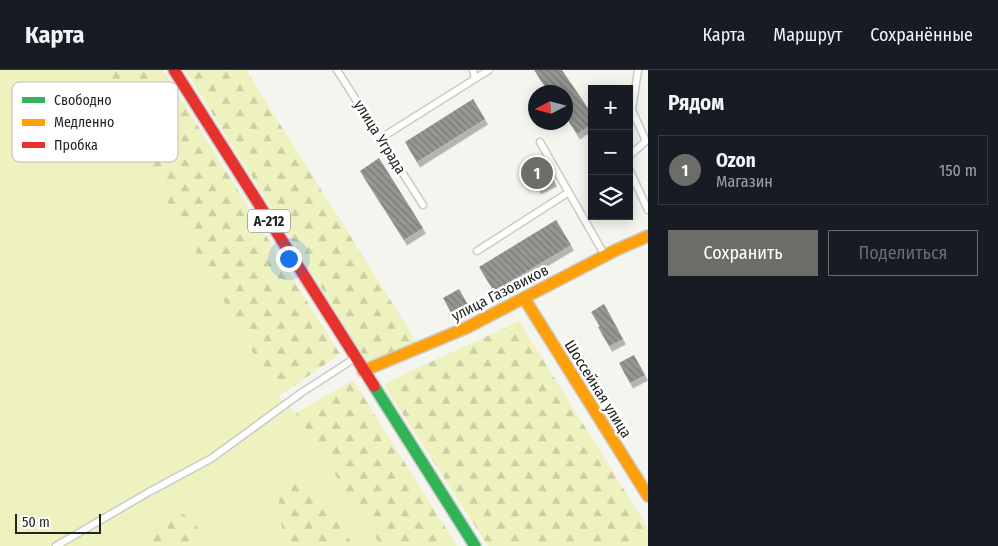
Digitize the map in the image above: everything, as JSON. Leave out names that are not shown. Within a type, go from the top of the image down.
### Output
[{"type":"main road","name":"А-212","points":[[174,70],[475,546]]},
{"type":"main road","name":"улица Газовиков","points":[[364,371],[466,328],[605,256],[648,236]]},
{"type":"main road","name":"Шоссейная улица","points":[[524,298],[648,496]]},
{"type":"lane","name":"улица Уграда","points":[[337,70],[423,205]]},
{"type":"lane","points":[[472,70],[475,79]]},
{"type":"lane","points":[[381,138],[489,70]]},
{"type":"lane","points":[[633,152],[646,141],[632,110],[638,70]]},
{"type":"lane","points":[[540,142],[605,256]]},
{"type":"lane","points":[[632,175],[648,210]]},
{"type":"lane","points":[[477,251],[569,192]]},
{"type":"lane","points":[[56,546],[212,458],[301,394],[356,358]]},
{"type":"green space","points":[[0,70],[93,70],[100,82],[12,82],[12,162],[145,162],[278,397],[296,413],[381,546],[0,546]]},
{"type":"green space","points":[[93,70],[163,70],[170,82],[100,82]]},
{"type":"green space","points":[[185,70],[246,70],[423,352],[372,369]]},
{"type":"green space","points":[[178,94],[340,354],[278,397],[145,162],[178,162]]},
{"type":"green space","points":[[519,321],[648,528],[648,546],[488,546],[384,385]]},
{"type":"green space","points":[[353,380],[457,546],[381,546],[296,413]]},
{"type":"green space","points":[[288,484],[298,484],[306,492],[317,492],[354,546],[284,546],[279,492]]},
{"type":"green space","points":[[166,512],[179,512],[193,521],[206,541],[207,546],[146,546]]},
{"type":"building","points":[[534,70],[562,70],[572,85],[544,85]]},
{"type":"building","points":[[573,86],[588,108],[588,127],[577,134],[573,128]]},
{"type":"building","points":[[473,99],[485,119],[417,162],[405,142]]},
{"type":"building","points":[[379,158],[423,228],[404,240],[360,171]]},
{"type":"building","points":[[544,162],[554,181],[538,189],[528,170]]},
{"type":"building","points":[[556,220],[571,245],[494,291],[479,267]]},
{"type":"building","points":[[459,289],[468,305],[452,314],[443,298]]},
{"type":"building","points":[[604,304],[623,339],[609,346],[591,312]]},
{"type":"building","points":[[634,355],[645,375],[630,383],[619,363]]},
{"type":"traffic: fast","points":[[374,386],[475,546]]},
{"type":"traffic: slow","points":[[363,371],[466,328],[616,250],[648,236]]},
{"type":"traffic: slow","points":[[524,298],[648,496]]},
{"type":"traffic: jam","points":[[174,70],[374,386]]},
{"type":"place","name":"Ozon","points":[[537,173]]}]
